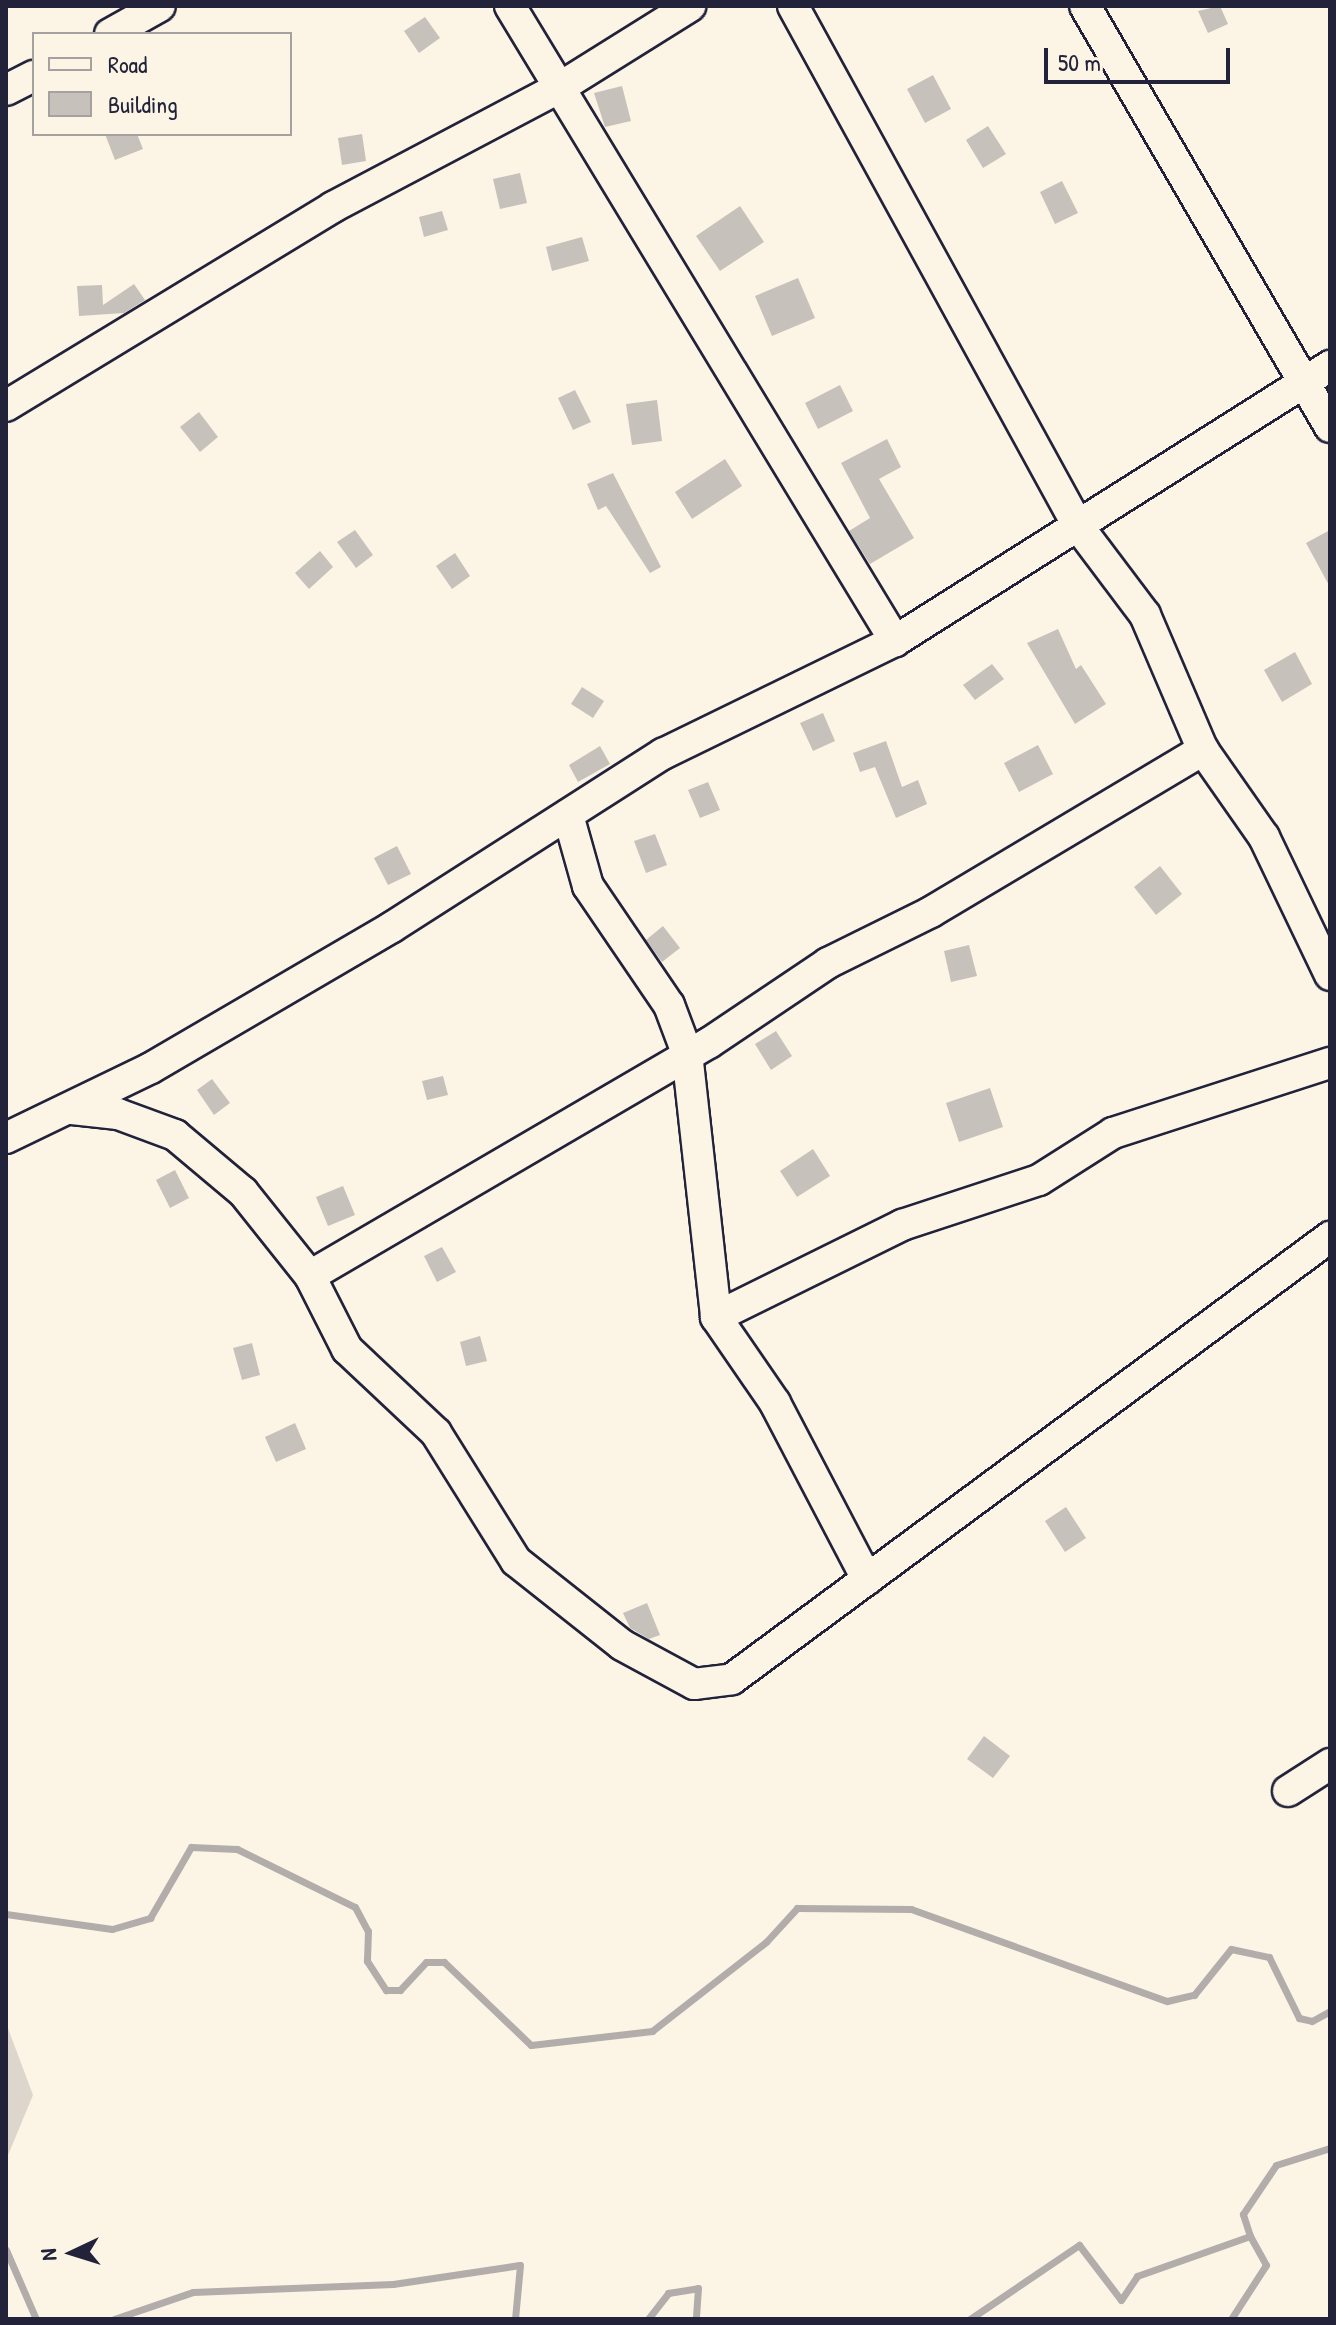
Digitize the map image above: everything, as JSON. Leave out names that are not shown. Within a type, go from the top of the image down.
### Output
[{"type":"street","points":[[114,32],[160,6]]},
{"type":"street","points":[[510,6],[895,641]]},
{"type":"street","points":[[6,406],[333,207],[559,88],[690,6]]},
{"type":"street","points":[[793,6],[1078,526],[1145,615],[1203,750],[1264,837],[1330,975]]},
{"type":"street","points":[[1085,6],[1330,427]]},
{"type":"street","points":[[6,90],[32,77]]},
{"type":"street","points":[[6,1138],[72,1109],[392,927],[663,754],[895,641],[1330,366]]},
{"type":"street","points":[[310,1276],[687,1053],[828,963],[931,912],[1203,750]]},
{"type":"street","points":[[568,815],[588,886],[669,1005],[687,1053],[716,1317],[775,1403],[867,1579]]},
{"type":"street","points":[[716,1317],[902,1225],[1039,1180],[1113,1133],[1330,1063]]},
{"type":"street","points":[[72,1109],[118,1114],[175,1135],[243,1192],[310,1276],[347,1349],[436,1433],[516,1561],[659,1668],[694,1684],[732,1679],[1330,1237]]},
{"type":"street","points":[[1288,1791],[1330,1764]]},
{"type":"shaded area","points":[[6,2023],[33,2095],[6,2160]]},
{"type":"building","points":[[1220,6],[1228,24],[1208,33],[1198,11]]},
{"type":"building","points":[[425,17],[440,38],[419,53],[404,31]]},
{"type":"building","points":[[933,75],[951,109],[925,123],[907,89]]},
{"type":"building","points":[[622,86],[631,121],[605,127],[594,93]]},
{"type":"building","points":[[988,126],[1006,154],[983,168],[966,140]]},
{"type":"building","points":[[362,134],[366,161],[342,165],[338,138]]},
{"type":"building","points":[[106,136],[138,136],[143,149],[115,160]]},
{"type":"building","points":[[520,173],[527,203],[500,209],[493,179]]},
{"type":"building","points":[[1062,181],[1078,213],[1055,224],[1040,192]]},
{"type":"building","points":[[740,206],[764,242],[720,271],[696,236]]},
{"type":"building","points":[[442,211],[448,230],[424,237],[419,217]]},
{"type":"building","points":[[582,237],[589,261],[552,271],[546,247]]},
{"type":"building","points":[[798,278],[815,318],[772,336],[755,296]]},
{"type":"building","points":[[134,284],[145,300],[124,313],[79,316],[77,286],[102,285],[103,305]]},
{"type":"building","points":[[840,385],[853,411],[818,429],[805,403]]},
{"type":"building","points":[[575,390],[591,422],[573,430],[558,398]]},
{"type":"building","points":[[657,400],[662,441],[632,445],[626,404]]},
{"type":"building","points":[[199,412],[218,437],[200,452],[180,427]]},
{"type":"building","points":[[887,439],[901,467],[879,479],[914,538],[870,564],[849,531],[870,518],[841,463]]},
{"type":"building","points":[[725,459],[742,486],[692,519],[675,492]]},
{"type":"building","points":[[613,473],[661,567],[650,573],[606,506],[598,510],[587,484]]},
{"type":"building","points":[[355,530],[373,555],[356,568],[337,542]]},
{"type":"building","points":[[1330,530],[1330,587],[1306,543]]},
{"type":"building","points":[[320,551],[333,567],[309,589],[295,573]]},
{"type":"building","points":[[455,553],[470,576],[452,589],[436,566]]},
{"type":"building","points":[[1058,629],[1076,669],[1081,665],[1106,704],[1075,724],[1027,643]]},
{"type":"building","points":[[1295,652],[1312,684],[1282,702],[1264,670]]},
{"type":"building","points":[[992,664],[1004,679],[975,700],[963,685]]},
{"type":"building","points":[[582,687],[604,701],[593,718],[571,704]]},
{"type":"building","points":[[823,713],[835,741],[813,751],[800,723]]},
{"type":"building","points":[[886,741],[902,787],[918,780],[927,804],[896,818],[875,767],[860,772],[853,753]]},
{"type":"building","points":[[1038,745],[1053,774],[1019,792],[1004,763]]},
{"type":"building","points":[[600,746],[610,764],[578,782],[569,765]]},
{"type":"building","points":[[708,782],[720,810],[700,818],[688,790]]},
{"type":"building","points":[[655,834],[667,865],[646,873],[634,841]]},
{"type":"building","points":[[397,846],[411,874],[388,885],[374,858]]},
{"type":"building","points":[[1160,866],[1182,894],[1156,915],[1134,887]]},
{"type":"building","points":[[663,926],[680,948],[662,962],[646,940]]},
{"type":"building","points":[[969,945],[977,976],[951,982],[944,951]]},
{"type":"building","points":[[776,1031],[792,1056],[771,1070],[755,1044]]},
{"type":"building","points":[[443,1076],[448,1095],[427,1100],[422,1081]]},
{"type":"building","points":[[212,1079],[230,1103],[214,1115],[197,1090]]},
{"type":"building","points":[[990,1088],[1003,1127],[959,1142],[946,1103]]},
{"type":"building","points":[[813,1149],[830,1176],[797,1197],[780,1171]]},
{"type":"building","points":[[175,1170],[189,1198],[170,1208],[156,1180]]},
{"type":"building","points":[[343,1186],[355,1215],[328,1226],[316,1197]]},
{"type":"building","points":[[442,1247],[456,1272],[437,1282],[424,1256]]},
{"type":"building","points":[[480,1336],[487,1361],[466,1366],[460,1342]]},
{"type":"building","points":[[252,1343],[260,1375],[242,1380],[233,1348]]},
{"type":"building","points":[[295,1423],[306,1449],[276,1462],[265,1437]]},
{"type":"building","points":[[1066,1507],[1086,1538],[1065,1552],[1045,1521]]},
{"type":"building","points":[[647,1603],[660,1635],[649,1639],[630,1628],[623,1613]]},
{"type":"building","points":[[984,1736],[1010,1756],[993,1778],[967,1759]]},
{"type":"waterway","points":[[6,1914],[112,1929],[150,1918],[191,1847],[237,1849],[355,1907],[368,1931],[367,1961],[386,1990],[400,1990],[426,1962],[444,1962],[531,2045],[652,2031],[766,1942],[797,1908],[911,1909],[1167,2001],[1194,1995],[1231,1949],[1269,1957],[1299,2018],[1312,2021],[1330,2011]]},
{"type":"waterway","points":[[1250,2236],[1243,2214],[1276,2165],[1330,2148]]},
{"type":"waterway","points":[[970,2319],[1079,2245],[1121,2300],[1137,2276],[1250,2236],[1266,2265],[1231,2319]]},
{"type":"waterway","points":[[6,2250],[36,2319]]},
{"type":"waterway","points":[[114,2319],[193,2292],[393,2284],[520,2265],[515,2319]]},
{"type":"waterway","points":[[648,2319],[668,2293],[698,2288],[696,2319]]}]
